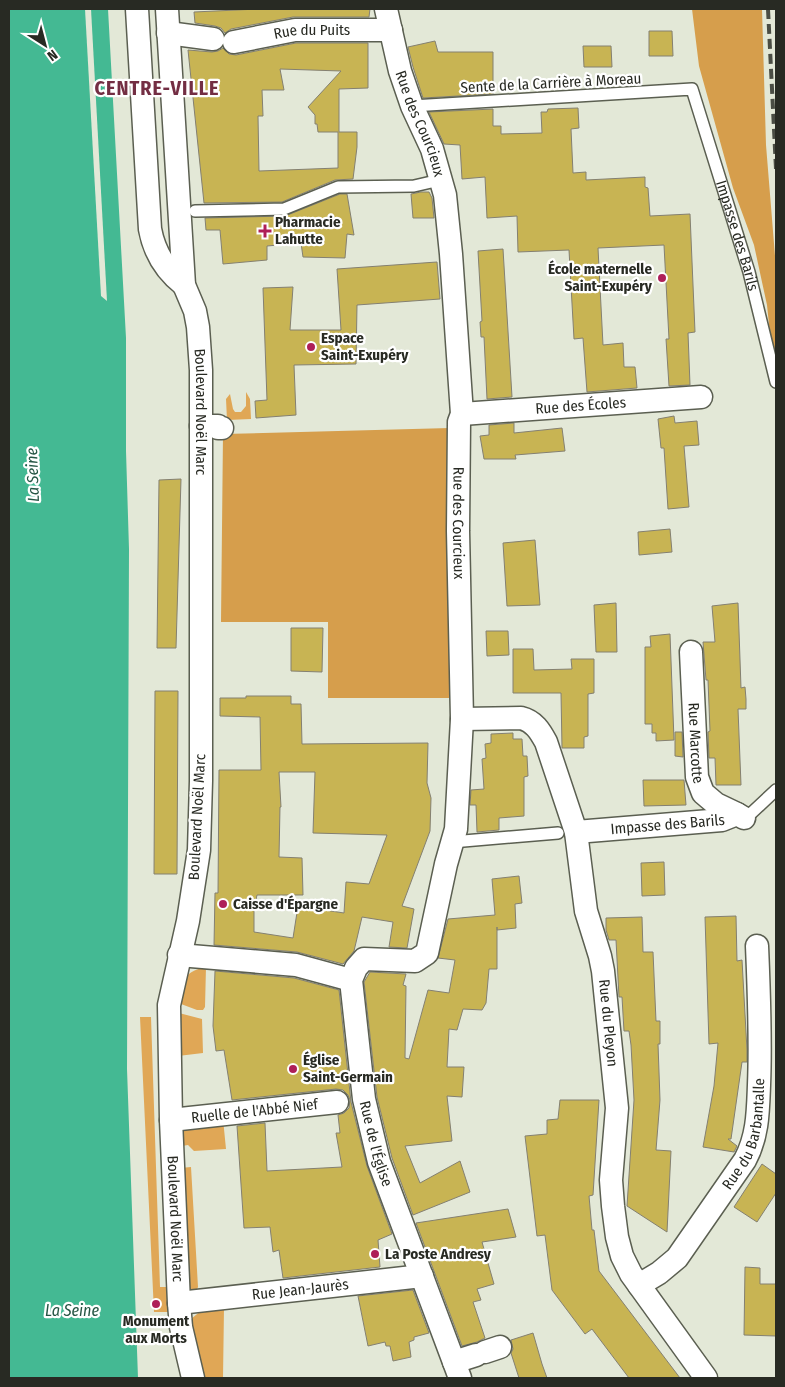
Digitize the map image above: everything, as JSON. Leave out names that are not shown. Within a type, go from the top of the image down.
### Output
[{"type":"street","name":"Boulevard Noël Marc","points":[[137,9],[151,235],[158,252],[172,275],[184,285]]},
{"type":"street","name":"Boulevard Noël Marc","points":[[167,9],[184,285],[195,311],[212,427],[199,850],[192,896],[169,1005],[171,1120],[179,1303],[181,1327],[193,1378]]},
{"type":"street","name":"Rue des Courcieux","points":[[351,980],[356,968],[364,959],[415,960],[423,957],[428,949],[446,864],[456,828],[462,719],[458,530],[459,422],[462,414],[445,195],[432,148],[412,106],[400,71],[386,9]]},
{"type":"street","name":"Rue du Puits","points":[[168,33],[223,41],[295,30],[391,30]]},
{"type":"street","name":"Rue des Écoles","points":[[462,414],[700,397]]},
{"type":"street","name":"Rue Marcotte","points":[[691,652],[697,777],[704,793],[716,804],[741,816]]},
{"type":"street","name":"Rue du Pleyon","points":[[462,719],[521,718],[529,720],[546,742],[586,911],[603,971],[617,1108],[611,1180],[617,1237],[622,1256],[639,1285],[706,1378]]},
{"type":"street","name":"Impasse des Barils","points":[[567,832],[722,820],[741,816]]},
{"type":"street","name":"Rue du Barbantalle","points":[[639,1285],[669,1265],[683,1250],[750,1150],[757,1121],[761,1050],[757,946]]},
{"type":"street","points":[[179,955],[296,966],[351,980]]},
{"type":"street","name":"Rue de l'Église","points":[[351,980],[364,1099],[376,1153],[457,1370]]},
{"type":"street","name":"Ruelle de l'Abbé Nief","points":[[171,1120],[337,1102]]},
{"type":"street","name":"Rue Jean-Jaurès","points":[[179,1303],[422,1276]]},
{"type":"street","points":[[457,1370],[487,1351]]},
{"type":"lane","name":"Sente de la Carrière à Moreau","points":[[412,106],[692,89]]},
{"type":"lane","name":"Impasse des Barils","points":[[692,89],[749,272],[776,382]]},
{"type":"lane","points":[[196,211],[284,210],[338,187],[414,186],[440,180]]},
{"type":"lane","name":"Impasse des Barils","points":[[741,816],[776,790]]},
{"type":"lane","points":[[452,842],[567,832]]},
{"type":"shaded area","points":[[692,9],[762,9],[766,145],[776,268],[776,374],[774,373],[767,305],[754,245],[733,188],[699,66]]},
{"type":"shaded area","points":[[246,392],[250,399],[251,419],[227,420],[226,399],[230,394],[233,409],[235,412],[241,412],[246,406]]},
{"type":"shaded area","points":[[450,428],[449,698],[328,698],[328,622],[221,622],[223,434]]},
{"type":"shaded area","points":[[206,967],[205,1007],[203,1010],[197,1010],[181,1004],[183,984],[188,975]]},
{"type":"shaded area","points":[[179,1013],[202,1019],[203,1053],[178,1056]]},
{"type":"shaded area","points":[[140,1017],[151,1017],[160,1287],[169,1287],[171,1312],[154,1312]]},
{"type":"shaded area","points":[[223,1119],[226,1149],[194,1151],[188,1145],[182,1146],[181,1125]]},
{"type":"shaded area","points":[[191,1167],[198,1287],[195,1294],[185,1280],[180,1168]]},
{"type":"shaded area","points":[[224,1308],[223,1378],[202,1378],[192,1335],[191,1319],[202,1310]]},
{"type":"water","name":"La Seine","points":[[9,9],[108,9],[126,338],[126,451],[129,549],[127,1069],[138,1378],[9,1378]]},
{"type":"pier","points":[[85,9],[91,9],[107,301],[101,296]]},
{"type":"building","points":[[258,9],[370,9],[369,17],[293,17],[231,29],[225,33],[221,28],[215,26],[195,23],[194,12]]},
{"type":"building","points":[[649,31],[672,31],[673,56],[649,56]]},
{"type":"building","points":[[435,41],[438,52],[493,52],[493,94],[423,98],[408,47]]},
{"type":"building","points":[[296,43],[368,43],[368,88],[339,89],[339,132],[357,132],[353,179],[335,180],[282,202],[204,203],[188,50],[212,52],[223,48],[229,54],[236,55]],"holes":[[[280,69],[341,71],[308,107],[315,115],[315,124],[317,124],[318,132],[338,132],[338,168],[259,171],[258,116],[263,116],[262,90],[284,90]]]},
{"type":"building","points":[[583,46],[611,46],[612,67],[584,67]]},
{"type":"building","points":[[578,108],[579,128],[571,129],[573,173],[586,172],[586,180],[645,177],[645,187],[648,188],[650,216],[690,214],[695,332],[688,333],[690,385],[669,386],[666,339],[669,339],[664,245],[598,248],[603,345],[623,343],[624,367],[635,367],[637,388],[587,392],[583,338],[574,339],[569,250],[518,252],[517,216],[487,218],[485,177],[462,179],[460,145],[444,144],[429,112],[493,109],[493,126],[501,126],[501,134],[542,133],[541,112],[547,112],[548,109]]},
{"type":"building","points":[[429,192],[432,198],[434,218],[413,218],[411,194]]},
{"type":"building","points":[[340,194],[347,194],[354,235],[347,234],[345,258],[303,257],[301,243],[267,246],[267,260],[223,264],[220,230],[206,230],[205,218],[285,216]]},
{"type":"building","points":[[503,249],[512,397],[487,399],[484,337],[481,337],[480,322],[482,321],[478,251]]},
{"type":"building","points":[[437,262],[440,299],[357,305],[356,364],[294,365],[296,415],[256,418],[255,401],[267,400],[263,288],[293,287],[290,330],[341,330],[337,269]]},
{"type":"building","points":[[674,416],[675,423],[697,421],[699,445],[684,446],[689,507],[668,509],[664,448],[661,448],[658,419]]},
{"type":"building","points":[[514,423],[514,433],[562,428],[565,451],[515,455],[516,459],[484,459],[480,436],[489,435],[489,425]]},
{"type":"building","points":[[181,479],[176,648],[157,648],[159,480]]},
{"type":"building","points":[[670,529],[672,552],[639,555],[638,532]]},
{"type":"building","points":[[535,540],[540,605],[507,606],[503,543]]},
{"type":"building","points":[[616,603],[617,652],[596,652],[594,605]]},
{"type":"building","points":[[738,603],[741,688],[745,687],[746,699],[746,709],[738,709],[741,785],[716,785],[715,758],[709,758],[708,680],[706,680],[703,642],[715,642],[712,606]]},
{"type":"building","points":[[291,628],[323,628],[322,672],[291,671]]},
{"type":"building","points":[[486,631],[508,631],[509,655],[487,656]]},
{"type":"building","points":[[670,634],[674,740],[656,741],[656,733],[652,733],[652,724],[645,724],[645,647],[651,647],[650,636]]},
{"type":"building","points":[[513,649],[533,649],[534,670],[572,669],[571,659],[594,659],[594,693],[588,694],[588,736],[584,737],[584,748],[562,748],[561,693],[513,693]]},
{"type":"building","points":[[155,691],[178,691],[177,874],[154,874]]},
{"type":"building","points":[[246,696],[291,696],[291,704],[301,704],[302,744],[428,743],[427,783],[431,798],[430,831],[402,906],[414,909],[407,948],[389,947],[393,922],[362,917],[354,951],[343,964],[297,952],[214,945],[215,893],[218,893],[219,770],[261,770],[260,717],[220,716],[220,698],[246,698]],"holes":[[[279,772],[315,772],[313,833],[387,835],[369,884],[346,882],[344,913],[298,906],[293,938],[254,932],[254,909],[257,895],[303,895],[302,858],[279,857],[281,807]]]},
{"type":"building","points":[[675,732],[682,732],[683,757],[675,756]]},
{"type":"building","points":[[513,733],[513,739],[522,739],[523,756],[527,756],[528,776],[524,777],[524,816],[499,818],[499,830],[477,832],[476,805],[470,805],[471,790],[484,789],[482,759],[486,758],[485,744],[491,743],[491,734]]},
{"type":"building","points":[[643,780],[684,780],[686,805],[644,806]]},
{"type":"building","points":[[664,862],[665,895],[642,896],[641,863]]},
{"type":"building","points":[[519,876],[522,903],[515,904],[516,928],[497,930],[497,969],[489,969],[486,1003],[482,1010],[463,1009],[457,1030],[449,1029],[447,1067],[464,1067],[462,1097],[447,1096],[452,1141],[405,1146],[420,1183],[460,1161],[470,1192],[413,1215],[392,1158],[377,1097],[364,982],[370,972],[406,974],[403,985],[406,986],[405,1058],[409,1059],[428,990],[449,993],[455,960],[438,958],[448,919],[495,915],[492,879]]},
{"type":"building","points":[[736,916],[737,961],[742,960],[747,1062],[742,1062],[731,1139],[728,1139],[737,1146],[734,1152],[703,1147],[714,1086],[718,1043],[709,1044],[705,917]]},
{"type":"building","points":[[642,917],[643,952],[653,952],[656,1021],[660,1021],[660,1044],[658,1044],[660,1100],[656,1150],[671,1151],[667,1232],[627,1206],[634,1100],[631,1045],[629,1031],[624,1031],[622,997],[619,997],[616,940],[609,940],[606,930],[606,918]]},
{"type":"building","points":[[215,971],[294,978],[339,990],[351,1102],[367,1166],[392,1234],[378,1240],[380,1267],[283,1278],[279,1250],[273,1252],[270,1227],[244,1228],[237,1126],[265,1123],[267,1171],[342,1167],[336,1133],[340,1133],[338,1115],[344,1113],[349,1108],[350,1100],[343,1090],[336,1089],[232,1100],[224,1050],[216,1051],[213,1026]]},
{"type":"building","points":[[560,1100],[599,1100],[593,1195],[589,1196],[592,1230],[594,1230],[599,1271],[680,1378],[629,1378],[592,1329],[585,1334],[552,1290],[545,1235],[537,1236],[525,1136],[547,1134],[547,1120],[558,1119]]},
{"type":"building","points":[[762,1164],[776,1174],[776,1193],[757,1222],[734,1207]]},
{"type":"building","points":[[508,1209],[516,1237],[482,1242],[494,1284],[477,1289],[481,1300],[473,1302],[485,1338],[462,1346],[416,1223]]},
{"type":"building","points":[[745,1267],[760,1268],[760,1284],[776,1284],[776,1336],[744,1335]]},
{"type":"building","points":[[413,1290],[429,1333],[414,1337],[414,1340],[409,1342],[411,1357],[393,1361],[390,1346],[386,1346],[385,1342],[368,1346],[358,1296]]},
{"type":"building","points":[[533,1333],[547,1378],[519,1378],[511,1353],[513,1349],[511,1340]]},
{"type":"railway","points":[[768,9],[776,169]]},
{"type":"place","name":"Pharmacie Lahutte","points":[[265,231]]},
{"type":"place","name":"École maternelle Saint-Exupéry","points":[[662,278]]},
{"type":"place","name":"Espace Saint-Exupéry","points":[[311,347]]},
{"type":"place","name":"Caisse d'Épargne","points":[[223,904]]},
{"type":"place","name":"Église Saint-Germain","points":[[293,1069]]},
{"type":"place","name":"La Poste Andresy","points":[[375,1254]]},
{"type":"place","name":"Monument aux Morts","points":[[156,1304]]},
{"type":"district","name":"CENTRE-VILLE","points":[[157,88]]}]
